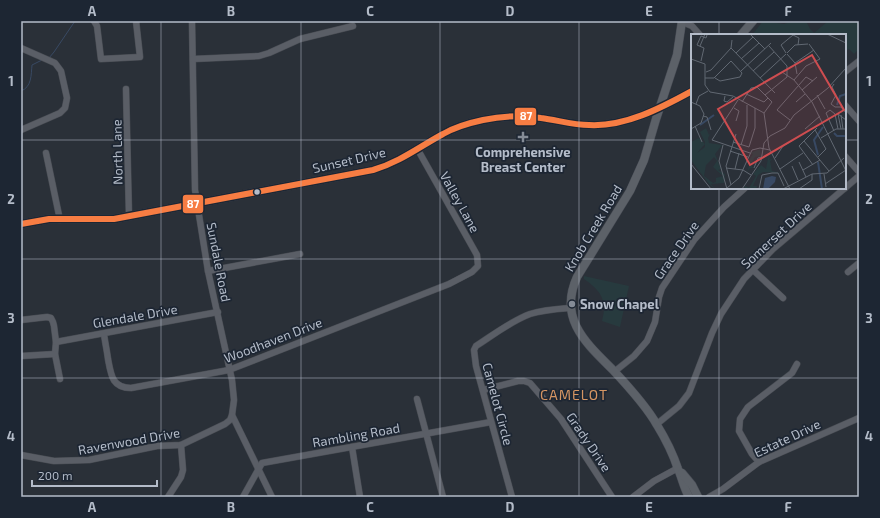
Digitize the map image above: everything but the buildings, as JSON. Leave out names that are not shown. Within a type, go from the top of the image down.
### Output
[{"type":"main road","points":[[742,34],[753,21]]},
{"type":"main road","name":"Knob Creek Road","points":[[682,22],[677,55],[659,107],[644,160],[630,190],[577,277],[572,291],[570,308],[579,333],[657,424],[690,497]]},
{"type":"main road","name":"Sunset Drive","points":[[21,224],[49,219],[106,219],[129,216],[373,170],[418,150],[444,133],[464,125],[485,120],[517,116],[575,124],[610,124],[625,121],[691,91]]},
{"type":"main road","name":"Knob Creek Road","points":[[678,468],[692,485],[698,497]]},
{"type":"street","points":[[94,21],[97,26],[101,58],[140,57],[136,21]]},
{"type":"street","name":"Sundale Road","points":[[192,21],[196,203],[208,271],[218,312],[229,370],[234,400],[232,415],[272,497]]},
{"type":"street","points":[[682,22],[692,26],[699,34]]},
{"type":"street","points":[[193,59],[259,56],[300,39],[353,26]]},
{"type":"street","points":[[21,48],[55,63],[61,71],[68,98],[65,108],[60,113],[21,130]]},
{"type":"street","points":[[846,71],[858,62]]},
{"type":"street","name":"North Lane","points":[[126,89],[129,216]]},
{"type":"street","points":[[846,106],[859,121]]},
{"type":"street","name":"Valley Lane","points":[[418,150],[477,255],[478,266]]},
{"type":"street","points":[[46,153],[60,220]]},
{"type":"street","points":[[846,157],[859,172]]},
{"type":"street","name":"Somerset Drive","points":[[846,187],[859,176]]},
{"type":"street","name":"Grace Drive","points":[[614,372],[634,356],[646,341],[655,322],[662,288],[694,240],[724,207],[744,189]]},
{"type":"street","name":"Somerset Drive","points":[[657,424],[685,400],[721,314],[744,279],[773,249],[844,189]]},
{"type":"street","points":[[208,271],[300,254]]},
{"type":"street","points":[[848,272],[859,263]]},
{"type":"street","name":"Woodhaven Drive","points":[[104,334],[111,374],[115,382],[123,388],[131,388],[229,370],[449,284],[472,272],[478,266]]},
{"type":"street","points":[[753,270],[783,298]]},
{"type":"street","name":"Camelot Circle","points":[[512,497],[474,358],[474,350],[476,346],[514,322],[530,314],[541,311],[570,308]]},
{"type":"street","name":"Glendale Drive","points":[[56,342],[218,312]]},
{"type":"street","points":[[21,320],[51,318],[56,342],[55,354],[60,379]]},
{"type":"street","points":[[21,356],[55,354]]},
{"type":"street","points":[[758,462],[739,431],[740,419],[748,407],[792,373],[797,364]]},
{"type":"street","name":"Grady Drive","points":[[483,390],[518,381],[530,383],[561,419],[612,497]]},
{"type":"street","points":[[417,399],[443,497]]},
{"type":"street","name":"Ravenwood Drive","points":[[21,455],[44,460],[82,461],[158,446],[181,445],[225,424],[232,415]]},
{"type":"street","name":"Estate Drive","points":[[708,497],[723,489],[758,462],[859,418]]},
{"type":"street","name":"Rambling Road","points":[[258,470],[262,463],[491,422]]},
{"type":"street","points":[[168,497],[181,477],[183,470],[181,445]]},
{"type":"street","points":[[352,448],[360,497]]},
{"type":"street","points":[[633,497],[654,481],[678,468]]},
{"type":"street","points":[[243,497],[258,470]]},
{"type":"green space","points":[[763,21],[784,24],[793,21],[806,21],[814,33],[828,21],[859,21],[859,49],[854,54],[849,49],[846,51],[846,34],[753,34]]},
{"type":"green space","points":[[584,276],[629,286],[620,327],[602,321],[604,307],[601,296],[594,287],[584,279]]},
{"type":"waterway","points":[[49,58],[75,21]]},
{"type":"waterway","points":[[21,91],[29,84],[32,65],[42,60]]},
{"type":"transit line","name":"87","points":[[21,224],[49,219],[114,219],[373,170],[401,159],[452,129],[478,121],[512,116],[527,116],[583,125],[616,123],[629,120],[655,110],[691,92]]},
{"type":"place","name":"Comprehensive Breast Center","points":[[523,137]]},
{"type":"place","name":"Snow Chapel","points":[[572,304]]},
{"type":"district","name":"CAMELOT","points":[[574,394]]}]
